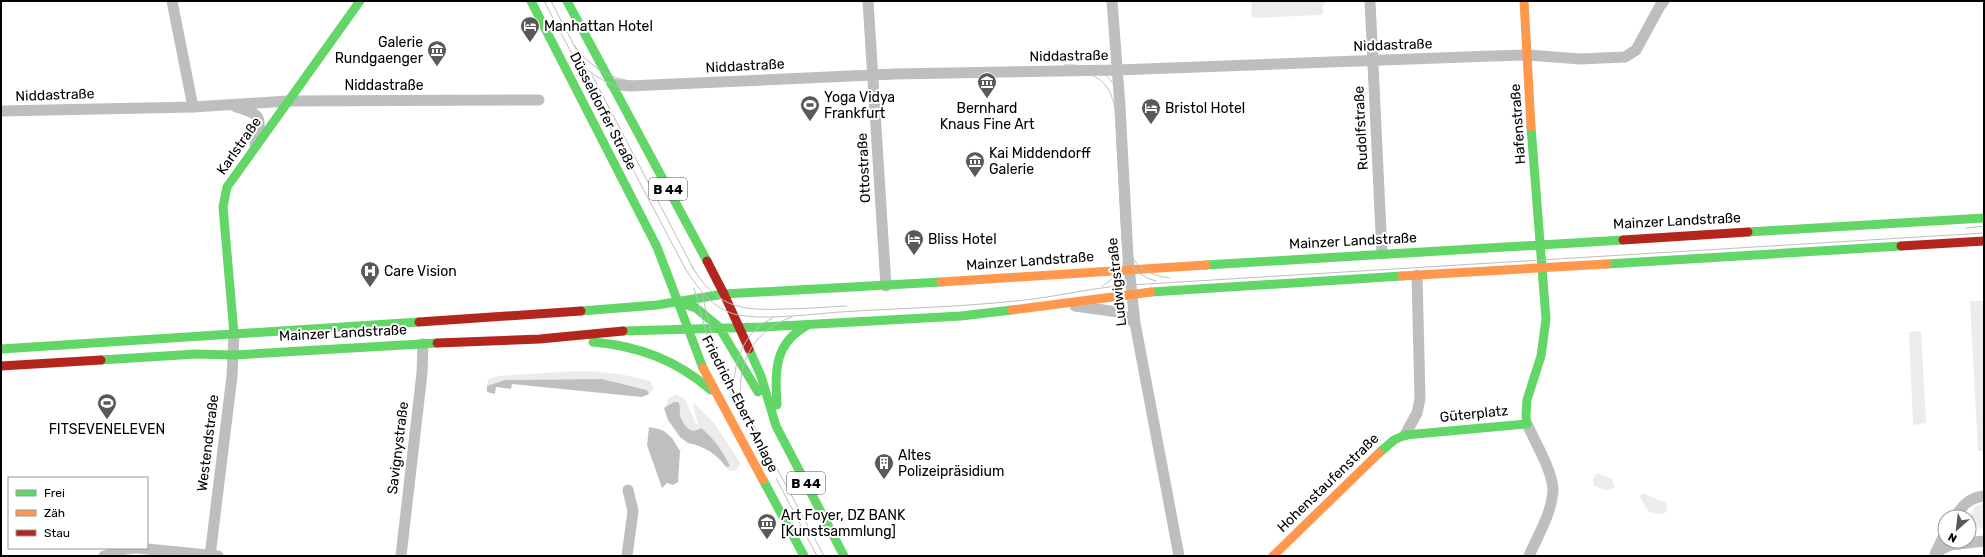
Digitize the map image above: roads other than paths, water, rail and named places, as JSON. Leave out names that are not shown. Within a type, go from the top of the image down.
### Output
[{"type":"main road","name":"Karlstraße","points":[[234,334],[224,198],[227,187],[360,1]]},
{"type":"main road","name":"Düsseldorfer Straße","points":[[531,1],[657,247],[677,301]]},
{"type":"main road","name":"Düsseldorfer Straße","points":[[567,1],[724,294]]},
{"type":"main road","name":"Hafenstraße","points":[[1524,1],[1541,245]]},
{"type":"main road","name":"Mainzer Landstraße","points":[[1,349],[590,310],[677,301],[724,294],[886,286],[1129,269],[1984,218]]},
{"type":"main road","points":[[740,326],[961,316],[1132,293],[1984,241]]},
{"type":"main road","name":"Güterplatz","points":[[1405,435],[1527,424],[1525,414],[1528,397],[1540,362],[1546,335],[1541,245]]},
{"type":"main road","name":"B 44","points":[[724,294],[740,326]]},
{"type":"main road","points":[[677,301],[696,308],[719,327],[776,426]]},
{"type":"main road","name":"B 44","points":[[677,301],[686,327]]},
{"type":"main road","points":[[776,426],[777,399],[775,374],[779,359],[789,338],[795,332],[810,324]]},
{"type":"main road","name":"Mainzer Landstraße","points":[[1,366],[196,354],[234,355],[540,339],[631,330],[740,326]]},
{"type":"main road","name":"Friedrich-Ebert-Anlage","points":[[740,326],[761,376],[776,426],[844,556]]},
{"type":"main road","name":"Friedrich-Ebert-Anlage","points":[[686,327],[701,364],[804,556]]},
{"type":"main road","points":[[540,339],[613,343],[644,350],[669,359],[681,366],[693,374],[720,399]]},
{"type":"main road","name":"Hohenstaufenstraße","points":[[1273,556],[1382,450],[1394,440],[1405,435]]},
{"type":"street","points":[[172,1],[192,107]]},
{"type":"street","name":"Ottostraße","points":[[868,1],[886,286]]},
{"type":"street","name":"Ludwigstraße","points":[[1112,1],[1129,269],[1136,323],[1179,556]]},
{"type":"street","name":"Rudolfstraße","points":[[1370,1],[1382,254]]},
{"type":"street","name":"Niddastraße","points":[[612,84],[642,85],[873,75],[1117,70],[1231,64],[1373,61],[1528,55],[1580,59],[1625,56],[1636,50],[1664,1]]},
{"type":"street","name":"Niddastraße","points":[[1,111],[192,107],[288,101],[538,100]]},
{"type":"street","name":"Niddastraße","points":[[230,105],[246,109],[258,116],[260,126],[254,148]]},
{"type":"street","name":"Güterplatz","points":[[1405,435],[1417,413],[1420,399],[1417,275]]},
{"type":"street","points":[[1056,304],[1113,310],[1125,315],[1136,323]]},
{"type":"street","name":"Westendstraße","points":[[212,556],[234,355],[234,334]]},
{"type":"street","name":"Savignystraße","points":[[401,556],[422,373],[423,344]]},
{"type":"street","points":[[1527,424],[1545,463],[1553,489],[1546,517],[1529,556]]},
{"type":"street","points":[[627,556],[633,511],[628,490]]},
{"type":"street","points":[[1961,509],[1966,501],[1975,497],[1984,496]]},
{"type":"street","points":[[104,556],[126,549]]},
{"type":"street","points":[[146,549],[212,556]]},
{"type":"tram line","points":[[544,1],[686,270],[712,302],[726,311],[745,316],[772,317],[979,304],[1025,300],[1131,285],[1984,233]]},
{"type":"tram line","points":[[551,1],[576,49]]},
{"type":"tram line","points":[[574,45],[588,61],[603,72],[618,78],[635,82],[652,83],[709,80]]},
{"type":"tram line","points":[[577,60],[589,71],[608,83],[632,89],[874,77],[1070,71],[1095,76],[1109,91],[1115,108],[1122,242],[1126,256],[1137,272],[1156,281]]},
{"type":"tram line","points":[[1064,65],[1089,67],[1106,76],[1113,83],[1117,92],[1122,117]]},
{"type":"tram line","points":[[592,75],[694,270]]},
{"type":"tram line","points":[[1966,228],[1984,226]]},
{"type":"tram line","points":[[1129,248],[1135,261],[1144,269],[1155,275],[1169,278]]},
{"type":"tram line","points":[[1102,286],[1111,280],[1117,273],[1126,255]]},
{"type":"tram line","points":[[691,265],[709,289],[729,303],[740,307],[753,309],[799,309],[847,306]]},
{"type":"tram line","points":[[694,288],[713,359],[746,421]]},
{"type":"tram line","points":[[702,294],[713,340],[721,364],[824,556]]},
{"type":"tram line","points":[[741,397],[742,371],[752,348],[768,329],[779,322],[792,317]]},
{"type":"tram line","points":[[734,386],[736,365],[743,346],[756,330],[773,318]]},
{"type":"tram line","points":[[776,478],[817,556]]},
{"type":"place","name":"Manhattan Hotel","points":[[530,43]]},
{"type":"place","name":"Galerie Rundgaenger","points":[[437,67]]},
{"type":"place","name":"Bernhard Knaus Fine Art","points":[[987,99]]},
{"type":"place","name":"Yoga Vidya Frankfurt","points":[[810,122]]},
{"type":"place","name":"Bristol Hotel","points":[[1151,125]]},
{"type":"place","name":"Kai Middendorff Galerie","points":[[975,178]]},
{"type":"place","name":"Bliss Hotel","points":[[914,256]]},
{"type":"place","name":"Care Vision","points":[[370,288]]},
{"type":"place","name":"FITSEVENELEVEN","points":[[107,420]]},
{"type":"place","name":"Altes Polizeipräsidium","points":[[884,480]]},
{"type":"place","name":"Art Foyer, DZ BANK [Kunstsammlung]","points":[[767,540]]}]
